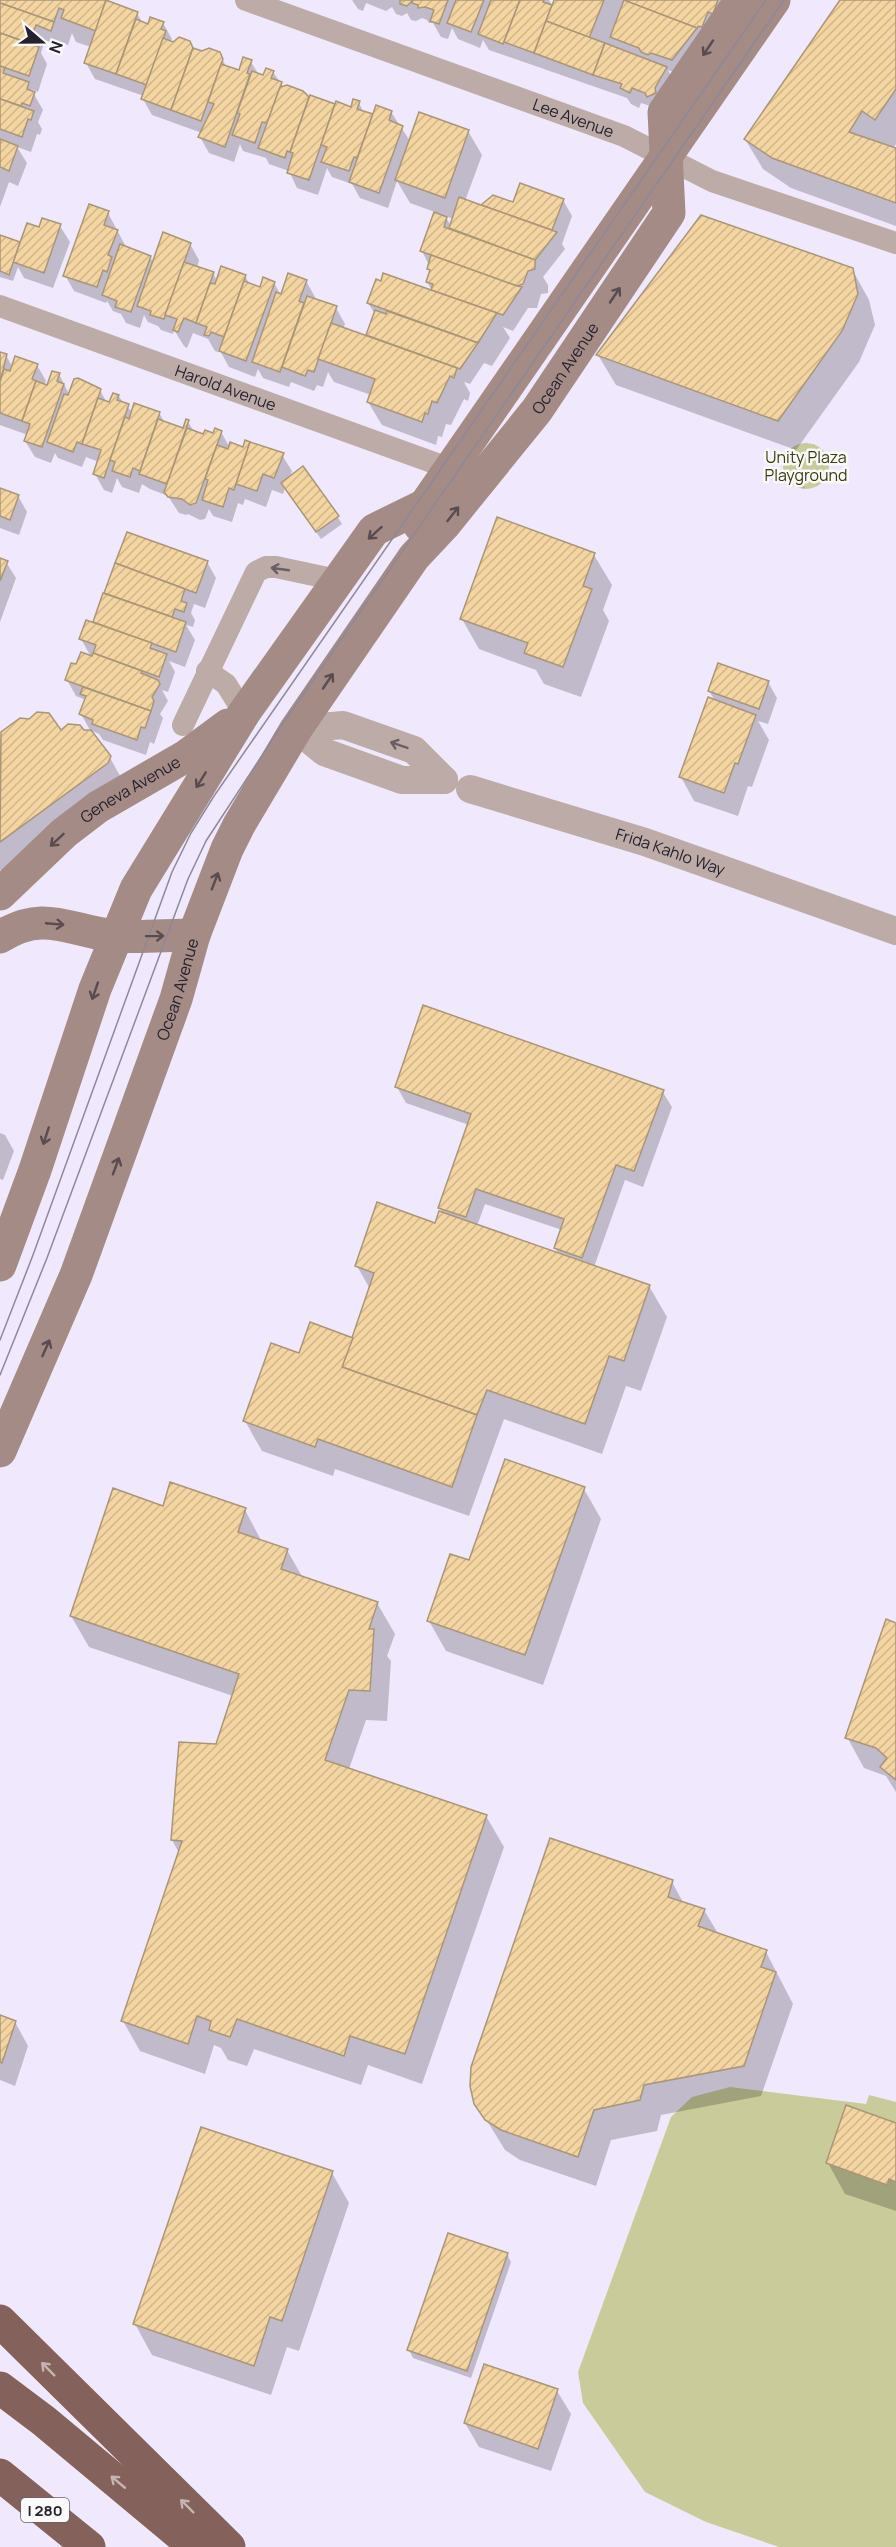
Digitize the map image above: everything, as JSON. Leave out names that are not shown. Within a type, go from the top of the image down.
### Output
[{"type":"highway","points":[[0,2322],[229,2547]]},
{"type":"highway","points":[[0,2388],[53,2428],[195,2547]]},
{"type":"highway","name":"I 280","points":[[0,2475],[89,2547]]},
{"type":"main road","name":"Ocean Avenue","points":[[0,1265],[115,936],[136,889],[157,852],[444,525],[537,410],[669,213],[664,112],[741,0]]},
{"type":"main road","name":"Ocean Avenue","points":[[414,557],[425,505],[774,0]]},
{"type":"main road","name":"Ocean Avenue","points":[[0,1451],[76,1275],[176,999],[194,935],[271,722],[337,580],[374,530],[425,505]]},
{"type":"main road","name":"Geneva Avenue","points":[[0,894],[64,833],[98,807],[186,756],[271,722]]},
{"type":"main road","points":[[0,937],[17,926],[38,922],[62,924],[115,936],[194,935]]},
{"type":"street","name":"Lee Avenue","points":[[246,0],[624,136],[712,181],[896,243]]},
{"type":"street","name":"Harold Avenue","points":[[0,306],[451,469]]},
{"type":"street","points":[[183,725],[256,572],[266,567],[276,567],[337,580]]},
{"type":"street","points":[[207,671],[271,722]]},
{"type":"street","name":"Frida Kahlo Way","points":[[271,722],[343,725],[414,750],[444,780],[645,843],[896,931]]},
{"type":"green space","name":"Unity Plaza Playground","points":[[806,443],[822,450],[829,466],[822,482],[806,489],[790,482],[783,466],[790,450]]},
{"type":"green space","points":[[730,2087],[866,2104],[869,2095],[896,2102],[896,2547],[779,2547],[706,2522],[645,2492],[583,2403],[578,2372],[671,2117],[692,2097]]},
{"type":"building","points":[[0,0],[106,0],[96,31],[61,18],[64,10],[59,8],[54,22],[0,3]]},
{"type":"building","points":[[106,0],[138,12],[116,74],[84,63]]},
{"type":"building","points":[[400,0],[413,0],[407,6],[400,4]]},
{"type":"building","points":[[413,0],[448,0],[439,24],[430,21],[434,10],[425,7],[418,8],[418,5],[412,3]]},
{"type":"building","points":[[456,0],[484,0],[471,32],[447,23]]},
{"type":"building","points":[[491,0],[520,0],[503,44],[478,34]]},
{"type":"building","points":[[520,0],[544,0],[543,2],[552,5],[534,53],[504,42]]},
{"type":"building","points":[[554,0],[604,0],[589,38],[546,21]]},
{"type":"building","points":[[623,0],[718,0],[713,14],[708,12],[702,27],[697,28]]},
{"type":"building","points":[[624,0],[697,28],[672,60],[651,53],[648,55],[641,52],[639,48],[610,37]]},
{"type":"building","points":[[840,0],[896,0],[896,89],[875,120],[862,111],[849,132],[896,148],[896,203],[772,158],[744,139]]},
{"type":"building","points":[[0,3],[54,22],[51,31],[36,25],[31,39],[34,40],[32,44],[0,33]]},
{"type":"building","points":[[150,17],[164,22],[161,29],[166,31],[147,85],[116,74],[136,19],[148,24]]},
{"type":"building","points":[[546,21],[605,43],[593,75],[534,53]]},
{"type":"building","points":[[0,33],[39,47],[29,76],[0,66]]},
{"type":"building","points":[[179,37],[190,41],[193,48],[171,110],[141,99],[163,38],[173,42]]},
{"type":"building","points":[[605,43],[667,67],[655,88],[656,93],[647,97],[645,93],[632,88],[630,93],[620,88],[622,84],[593,75]]},
{"type":"building","points":[[193,48],[202,51],[209,48],[220,52],[223,59],[201,121],[171,110]]},
{"type":"building","points":[[243,57],[252,60],[247,73],[250,74],[225,147],[198,137],[214,104],[208,102],[221,64],[239,70]]},
{"type":"building","points":[[0,66],[5,68],[3,73],[29,82],[27,89],[35,92],[30,106],[22,103],[21,106],[0,99]]},
{"type":"building","points":[[266,68],[274,71],[271,78],[282,82],[267,123],[262,122],[255,143],[232,135],[252,71],[263,75]]},
{"type":"building","points":[[287,85],[303,91],[309,97],[290,152],[287,151],[285,158],[258,148],[280,87]]},
{"type":"building","points":[[310,95],[335,104],[309,180],[287,173],[293,153],[290,152]]},
{"type":"building","points":[[0,99],[34,111],[31,120],[28,119],[22,137],[0,129]]},
{"type":"building","points":[[353,99],[360,101],[357,109],[373,114],[357,158],[354,157],[349,171],[321,162],[327,147],[321,145],[336,101],[351,107]]},
{"type":"building","points":[[376,105],[392,111],[389,120],[403,126],[379,193],[349,182]]},
{"type":"building","points":[[419,112],[469,130],[445,198],[395,180]]},
{"type":"building","points":[[0,139],[18,146],[9,171],[0,167]]},
{"type":"building","points":[[520,183],[564,199],[552,230],[481,205],[493,195],[513,202]]},
{"type":"building","points":[[459,197],[557,232],[535,260],[449,228]]},
{"type":"building","points":[[89,204],[109,211],[104,225],[118,230],[108,255],[112,257],[107,272],[103,270],[97,287],[63,276]]},
{"type":"building","points":[[434,212],[447,217],[444,227],[535,260],[535,269],[528,271],[523,284],[517,286],[420,251]]},
{"type":"building","points":[[701,215],[853,268],[858,294],[842,331],[778,421],[596,355]]},
{"type":"building","points":[[42,218],[61,224],[44,273],[13,262],[27,223],[39,227]]},
{"type":"building","points":[[163,232],[191,243],[164,319],[150,315],[151,311],[137,306]]},
{"type":"building","points":[[0,235],[20,242],[9,275],[0,271]]},
{"type":"building","points":[[120,244],[151,256],[131,312],[115,307],[117,301],[102,295]]},
{"type":"building","points":[[431,255],[522,287],[503,315],[431,290],[433,284],[426,282]]},
{"type":"building","points":[[184,262],[214,272],[196,323],[184,318],[178,332],[173,330],[177,319],[165,315]]},
{"type":"building","points":[[221,266],[246,275],[224,337],[211,332],[209,336],[204,335],[207,327],[196,323],[210,283],[215,284]]},
{"type":"building","points":[[288,273],[307,280],[299,301],[304,303],[280,372],[252,362],[276,292],[281,294]]},
{"type":"building","points":[[383,273],[497,313],[478,343],[367,303],[376,279],[381,281]]},
{"type":"building","points":[[263,277],[275,282],[246,361],[219,351],[244,281],[260,287]]},
{"type":"building","points":[[307,296],[337,306],[314,372],[308,370],[305,376],[282,367]]},
{"type":"building","points":[[375,310],[386,314],[387,311],[478,343],[460,369],[366,335]]},
{"type":"building","points":[[331,323],[457,368],[454,378],[450,376],[437,403],[432,401],[428,414],[425,413],[422,422],[367,402],[375,379],[318,359]]},
{"type":"building","points":[[0,352],[7,354],[0,382]]},
{"type":"building","points":[[15,356],[38,364],[32,379],[36,381],[22,421],[0,413],[0,382],[4,369],[10,371]]},
{"type":"building","points":[[52,371],[60,373],[57,381],[64,384],[42,447],[24,441],[30,424],[22,421],[36,381],[47,385]]},
{"type":"building","points":[[78,378],[101,389],[82,444],[77,442],[73,452],[47,442],[64,394],[68,395],[74,379]]},
{"type":"building","points":[[113,393],[119,395],[117,400],[129,404],[104,478],[93,474],[101,450],[82,444],[98,398],[109,402]]},
{"type":"building","points":[[134,403],[160,412],[140,471],[133,468],[130,477],[112,471],[115,462],[110,460],[125,417],[129,419]]},
{"type":"building","points":[[158,419],[183,428],[186,419],[189,420],[167,484],[139,474]]},
{"type":"building","points":[[187,428],[203,434],[205,430],[213,433],[215,428],[222,431],[196,503],[190,505],[182,499],[168,497],[164,492]]},
{"type":"building","points":[[245,440],[250,442],[234,490],[229,488],[223,507],[202,500],[208,480],[205,479],[217,445],[228,449],[230,442],[243,447]]},
{"type":"building","points":[[250,442],[284,453],[274,478],[263,474],[257,491],[236,484]]},
{"type":"building","points":[[303,466],[339,516],[316,532],[281,483]]},
{"type":"building","points":[[0,488],[19,495],[10,520],[0,516]]},
{"type":"building","points":[[497,517],[595,553],[583,586],[592,589],[563,667],[524,653],[528,643],[460,619]]},
{"type":"building","points":[[127,532],[208,561],[196,593],[115,563]]},
{"type":"building","points":[[0,558],[8,561],[0,581]]},
{"type":"building","points":[[115,563],[185,589],[181,601],[187,603],[184,612],[175,609],[172,617],[104,593]]},
{"type":"building","points":[[103,593],[186,622],[176,652],[93,622]]},
{"type":"building","points":[[86,620],[152,643],[150,648],[167,654],[159,677],[93,653],[96,645],[79,639]]},
{"type":"building","points":[[81,652],[92,656],[93,653],[142,671],[141,673],[158,680],[160,684],[152,697],[154,701],[151,711],[65,680],[71,663],[76,664]]},
{"type":"building","points":[[718,663],[769,681],[759,709],[708,691]]},
{"type":"building","points":[[83,687],[151,711],[145,728],[141,727],[137,740],[92,724],[93,720],[79,714],[86,696],[80,694]]},
{"type":"building","points":[[708,697],[756,715],[738,764],[735,763],[724,793],[679,777]]},
{"type":"building","points":[[37,712],[49,713],[61,730],[68,724],[80,725],[84,730],[91,730],[111,756],[108,763],[0,842],[1,732],[20,718],[29,719]]},
{"type":"building","points":[[423,1005],[664,1090],[634,1171],[616,1165],[582,1258],[554,1248],[564,1219],[476,1189],[466,1217],[438,1208],[471,1114],[395,1087]]},
{"type":"building","points":[[377,1202],[435,1223],[439,1211],[650,1285],[624,1361],[609,1356],[585,1424],[487,1390],[477,1415],[342,1367],[374,1273],[355,1266]]},
{"type":"building","points":[[310,1322],[353,1338],[342,1367],[477,1415],[452,1487],[318,1439],[315,1447],[243,1421],[271,1343],[299,1353]]},
{"type":"building","points":[[505,1459],[585,1487],[525,1655],[427,1621],[450,1554],[469,1560]]},
{"type":"building","points":[[170,1482],[246,1508],[238,1532],[288,1549],[281,1569],[378,1602],[369,1629],[374,1629],[370,1691],[349,1690],[325,1760],[487,1815],[405,2054],[350,2036],[344,2056],[237,2019],[230,2037],[209,2030],[211,2021],[197,2016],[188,2044],[121,2021],[182,1841],[171,1840],[179,1742],[216,1744],[239,1674],[70,1616],[113,1488],[163,1506]]},
{"type":"building","points":[[886,1619],[896,1623],[896,1780],[880,1767],[887,1758],[876,1748],[845,1738]]},
{"type":"building","points":[[550,1838],[673,1880],[668,1897],[705,1909],[698,1926],[767,1950],[761,1967],[776,1972],[744,2066],[644,2085],[640,2100],[594,2110],[578,2157],[501,2130],[485,2120],[474,2104],[470,2086],[471,2067]]},
{"type":"building","points":[[0,2015],[16,2021],[2,2063],[0,2062]]},
{"type":"building","points":[[846,2105],[896,2123],[896,2182],[889,2179],[887,2185],[826,2163]]},
{"type":"building","points":[[201,2127],[333,2171],[282,2321],[270,2317],[254,2366],[133,2324]]},
{"type":"building","points":[[448,2233],[508,2253],[467,2371],[407,2350]]},
{"type":"building","points":[[484,2364],[558,2389],[538,2449],[464,2423]]},
{"type":"tram line","points":[[0,1340],[172,872],[191,833],[214,796],[766,0]]},
{"type":"tram line","points":[[0,1375],[47,1258],[188,879],[206,841],[282,725],[784,0]]}]
